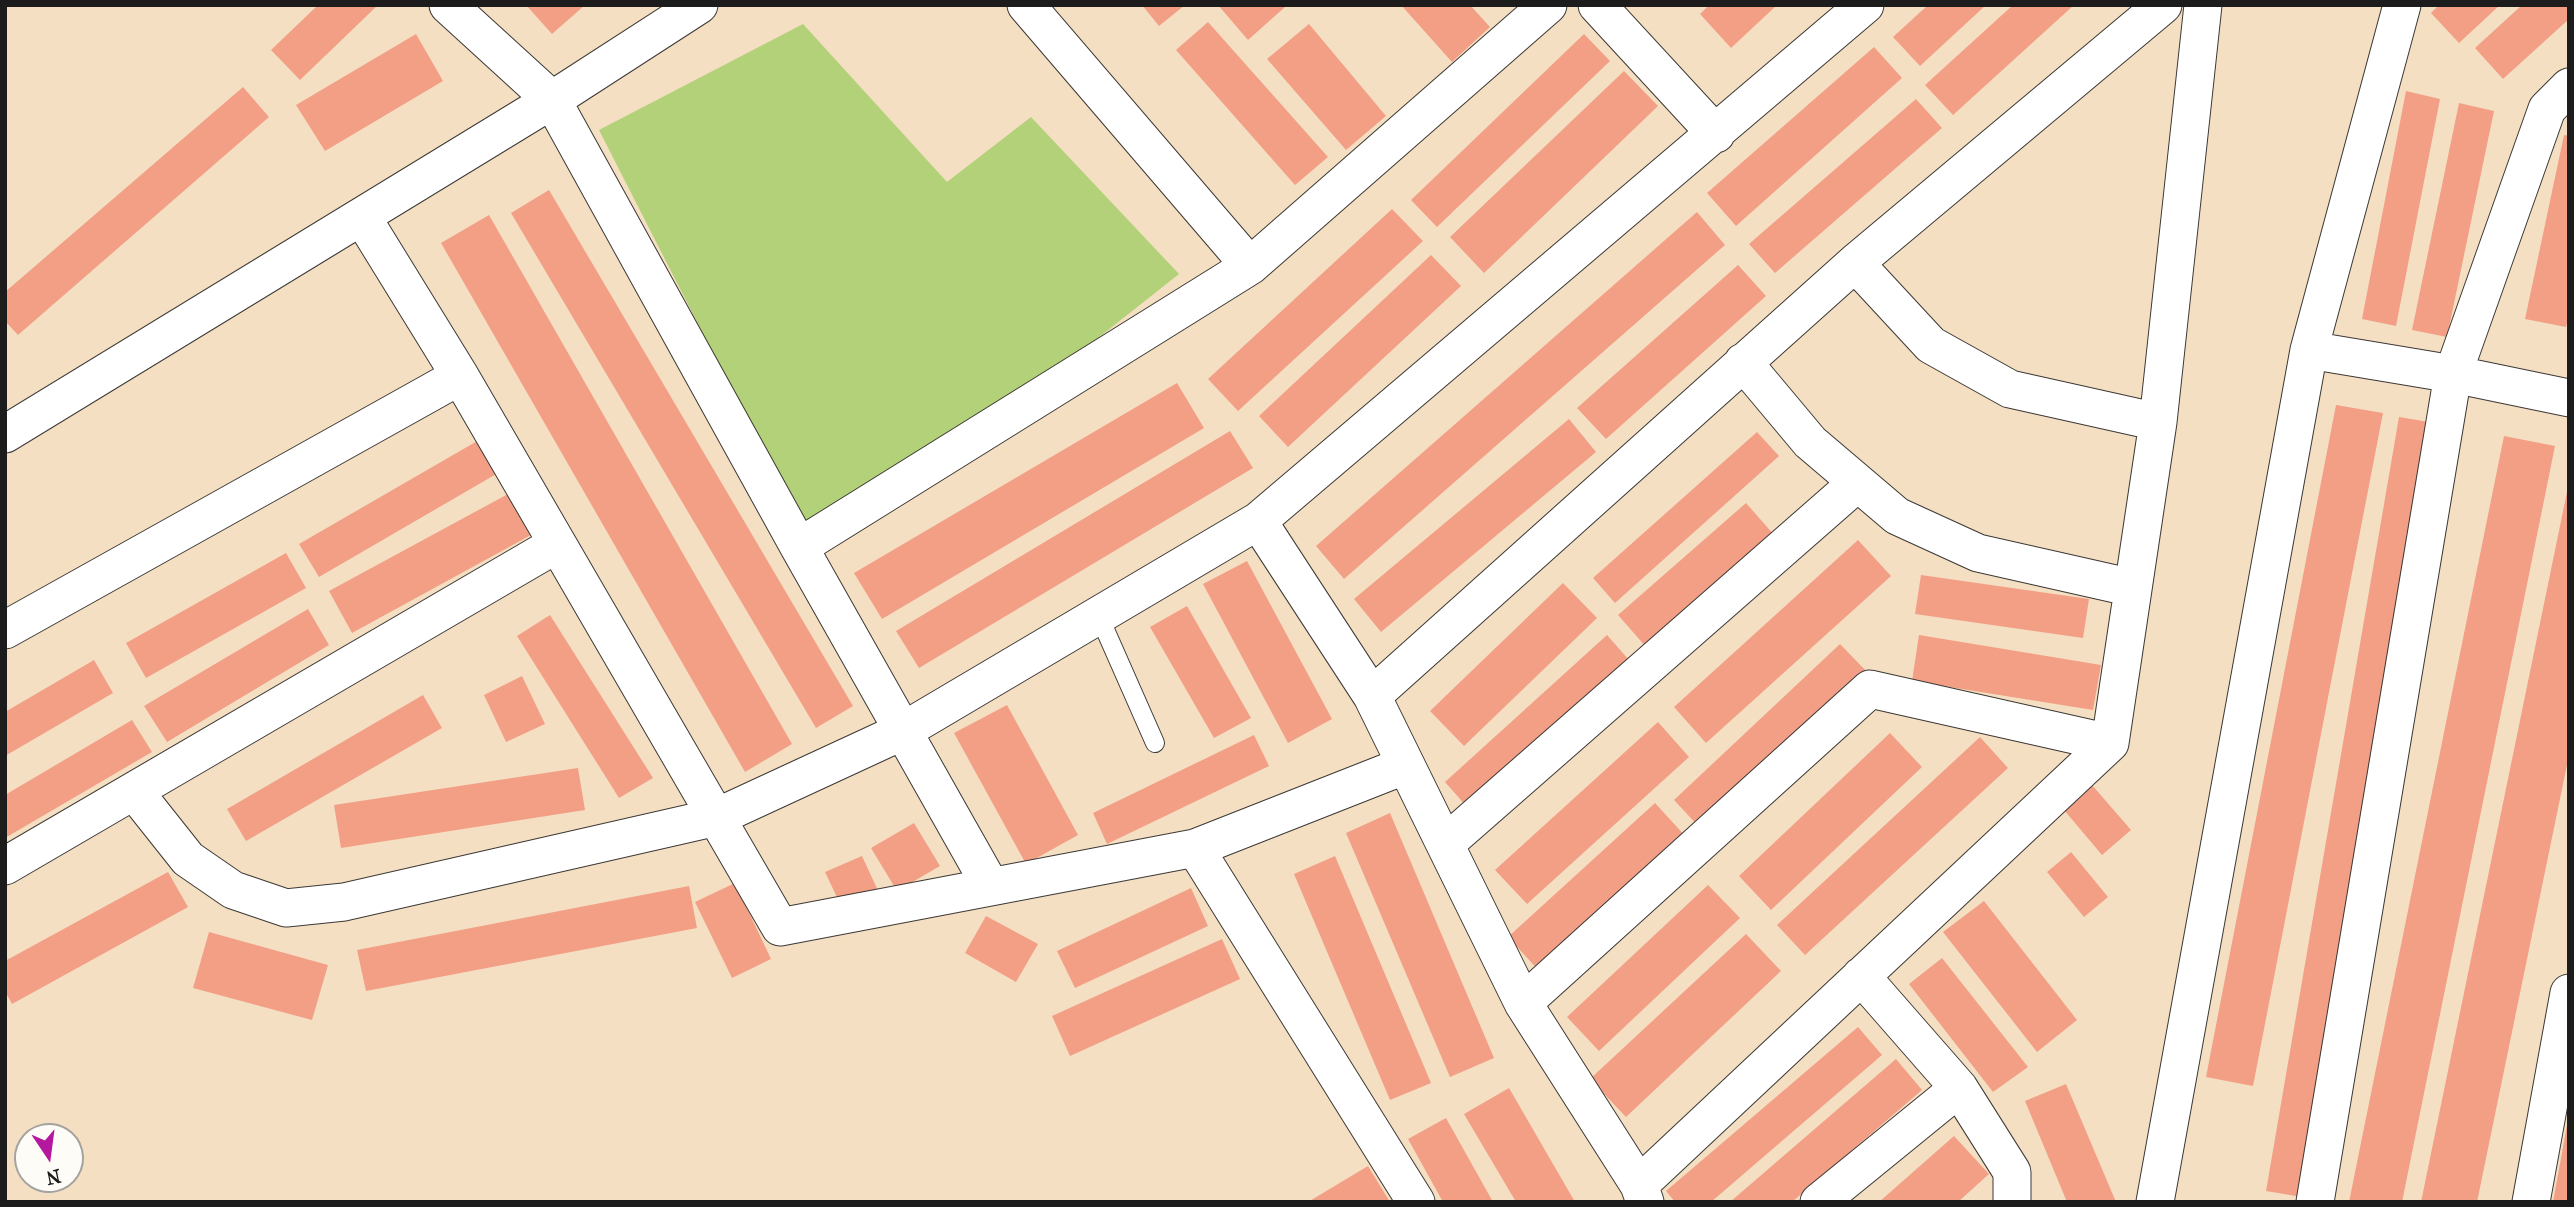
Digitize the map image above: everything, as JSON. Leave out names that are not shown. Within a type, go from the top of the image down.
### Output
[{"type":"street","points":[[448,5],[552,100],[799,547],[990,885]]},
{"type":"street","points":[[1026,5],[1250,266]]},
{"type":"street","points":[[799,547],[1250,266],[1548,5]]},
{"type":"street","points":[[1597,5],[1716,134]]},
{"type":"street","points":[[134,791],[187,859],[233,890],[286,908],[344,902],[716,817],[903,732],[1258,521],[1865,5]]},
{"type":"street","points":[[1372,696],[1854,263],[2163,5]]},
{"type":"street","points":[[1258,521],[1372,696],[1523,1003],[1642,1193],[1861,976],[2110,743],[2158,422],[2203,5]]},
{"type":"street","points":[[2155,1202],[2309,350],[2402,5]]},
{"type":"street","points":[[5,434],[552,100],[682,10]]},
{"type":"street","points":[[2315,1202],[2454,374],[2547,109],[2569,87]]},
{"type":"street","points":[[362,217],[460,376],[780,927],[1195,848],[1406,765]]},
{"type":"street","points":[[1854,263],[1931,345],[2010,389],[2158,422]]},
{"type":"street","points":[[2309,350],[2454,374],[2569,398]]},
{"type":"street","points":[[1743,362],[1810,442],[1897,516],[1978,553],[2133,588]]},
{"type":"street","points":[[5,630],[460,376]]},
{"type":"street","points":[[1445,844],[1857,483]]},
{"type":"street","points":[[5,866],[557,544]]},
{"type":"street","points":[[1523,1003],[1870,689],[2110,743]]},
{"type":"street","points":[[1195,848],[1416,1202]]},
{"type":"street","points":[[1861,976],[1959,1088],[2012,1171],[2012,1202]]},
{"type":"street","points":[[2531,1202],[2569,993]]},
{"type":"street","points":[[1819,1202],[1959,1088]]},
{"type":"lane","points":[[1099,615],[1155,743]]},
{"type":"green space","points":[[803,24],[947,182],[1031,117],[1179,274],[1093,342],[801,526],[599,130]]},
{"type":"building","points":[[318,5],[378,5],[300,80],[271,50]]},
{"type":"building","points":[[526,5],[585,5],[552,34]]},
{"type":"building","points":[[1142,5],[1185,5],[1159,26]]},
{"type":"building","points":[[1218,5],[1283,5],[1285,7],[1248,40]]},
{"type":"building","points":[[1401,5],[1470,5],[1490,27],[1452,62]]},
{"type":"building","points":[[1709,5],[1777,5],[1731,48],[1700,14]]},
{"type":"building","points":[[1928,5],[1986,5],[1920,66],[1893,37]]},
{"type":"building","points":[[2013,5],[2074,5],[1953,115],[1925,85]]},
{"type":"building","points":[[2439,5],[2500,5],[2459,43],[2431,13]]},
{"type":"building","points":[[2522,5],[2569,5],[2569,19],[2503,79],[2475,48]]},
{"type":"building","points":[[1208,22],[1328,157],[1295,185],[1176,50]]},
{"type":"building","points":[[1309,24],[1386,116],[1346,150],[1267,59]]},
{"type":"building","points":[[416,34],[443,81],[325,151],[296,105]]},
{"type":"building","points":[[1584,34],[1610,61],[1437,227],[1411,200]]},
{"type":"building","points":[[1874,47],[1902,78],[1736,226],[1707,193]]},
{"type":"building","points":[[1624,71],[1658,106],[1484,273],[1450,237]]},
{"type":"building","points":[[243,87],[269,117],[18,335],[5,321],[5,292]]},
{"type":"building","points":[[2406,91],[2440,99],[2396,326],[2362,319]]},
{"type":"building","points":[[1916,99],[1942,128],[1775,273],[1749,244]]},
{"type":"building","points":[[2459,103],[2494,111],[2447,337],[2412,330]]},
{"type":"building","points":[[2564,135],[2569,136],[2569,313],[2566,327],[2525,319]]},
{"type":"building","points":[[549,190],[853,706],[816,728],[511,213]]},
{"type":"building","points":[[1392,209],[1423,241],[1238,411],[1208,379]]},
{"type":"building","points":[[1697,212],[1725,245],[1344,579],[1316,546]]},
{"type":"building","points":[[489,215],[792,744],[745,772],[441,243]]},
{"type":"building","points":[[1431,255],[1461,286],[1288,447],[1259,416]]},
{"type":"building","points":[[1738,265],[1766,296],[1606,439],[1577,408]]},
{"type":"building","points":[[1177,383],[1204,428],[882,619],[854,573]]},
{"type":"building","points":[[2336,405],[2383,413],[2253,1086],[2206,1077]]},
{"type":"building","points":[[2399,417],[2435,423],[2302,1197],[2266,1191]]},
{"type":"building","points":[[1569,419],[1596,452],[1381,632],[1354,599]]},
{"type":"building","points":[[1230,431],[1253,468],[919,668],[896,631]]},
{"type":"building","points":[[1757,432],[1779,456],[1615,603],[1593,578]]},
{"type":"building","points":[[2504,436],[2555,446],[2402,1202],[2349,1202]]},
{"type":"building","points":[[479,440],[498,473],[319,577],[299,544]]},
{"type":"building","points":[[2568,487],[2569,755],[2477,1202],[2421,1202]]},
{"type":"building","points":[[508,494],[531,535],[352,633],[329,591]]},
{"type":"building","points":[[1746,503],[1775,536],[1646,647],[1618,615]]},
{"type":"building","points":[[1858,540],[1891,576],[1706,743],[1674,707]]},
{"type":"building","points":[[286,553],[306,588],[146,678],[126,643]]},
{"type":"building","points":[[1247,561],[1332,719],[1288,743],[1203,584]]},
{"type":"building","points":[[1921,575],[2089,599],[2083,638],[1915,614]]},
{"type":"building","points":[[1563,583],[1597,618],[1464,746],[1430,711]]},
{"type":"building","points":[[1187,606],[1251,718],[1214,738],[1150,627]]},
{"type":"building","points":[[308,609],[329,645],[167,742],[144,706]]},
{"type":"building","points":[[550,615],[653,778],[619,798],[517,636]]},
{"type":"building","points":[[1607,635],[1629,660],[1467,807],[1445,782]]},
{"type":"building","points":[[1919,635],[2101,665],[2093,710],[1912,681]]},
{"type":"building","points":[[1840,644],[1868,673],[1701,829],[1674,800]]},
{"type":"building","points":[[94,660],[113,693],[5,756],[5,712]]},
{"type":"building","points":[[522,676],[545,724],[506,742],[484,695]]},
{"type":"building","points":[[423,695],[442,728],[246,841],[227,809]]},
{"type":"building","points":[[1007,705],[1078,835],[1026,864],[954,733]]},
{"type":"building","points":[[132,720],[152,752],[5,838],[5,795]]},
{"type":"building","points":[[1658,722],[1689,757],[1527,904],[1495,870]]},
{"type":"building","points":[[1890,733],[1922,767],[1771,910],[1739,876]]},
{"type":"building","points":[[1254,735],[1269,766],[1107,844],[1093,813]]},
{"type":"building","points":[[1980,737],[2008,768],[1805,955],[1777,925]]},
{"type":"building","points":[[578,768],[585,810],[341,848],[334,805]]},
{"type":"building","points":[[2092,785],[2131,830],[2102,855],[2064,810]]},
{"type":"building","points":[[1655,803],[1687,838],[1541,973],[1508,937]]},
{"type":"building","points":[[1390,813],[1494,1058],[1450,1077],[1346,833]]},
{"type":"building","points":[[914,823],[940,866],[897,891],[871,848]]},
{"type":"building","points":[[2071,852],[2108,897],[2084,917],[2047,872]]},
{"type":"building","points":[[862,856],[880,895],[844,912],[825,872]]},
{"type":"building","points":[[1335,856],[1431,1083],[1390,1100],[1294,874]]},
{"type":"building","points":[[168,872],[188,907],[12,1004],[5,991],[5,961]]},
{"type":"building","points":[[735,883],[771,959],[732,978],[695,902]]},
{"type":"building","points":[[1708,885],[1740,918],[1599,1051],[1567,1017]]},
{"type":"building","points":[[689,886],[697,928],[366,991],[357,950]]},
{"type":"building","points":[[1191,888],[1208,926],[1075,988],[1057,951]]},
{"type":"building","points":[[1984,901],[2077,1020],[2037,1052],[1943,932]]},
{"type":"building","points":[[986,916],[1038,944],[1016,982],[965,953]]},
{"type":"building","points":[[209,932],[328,965],[312,1020],[193,988]]},
{"type":"building","points":[[1746,934],[1781,971],[1626,1117],[1590,1079]]},
{"type":"building","points":[[1222,939],[1240,979],[1070,1056],[1052,1016]]},
{"type":"building","points":[[1942,958],[2028,1067],[1993,1092],[1909,984]]},
{"type":"building","points":[[1858,1027],[1882,1055],[1711,1202],[1675,1202],[1666,1191]]},
{"type":"building","points":[[1896,1059],[1922,1090],[1792,1202],[1730,1202]]},
{"type":"building","points":[[2066,1084],[2116,1202],[2067,1202],[2025,1101]]},
{"type":"building","points":[[1509,1088],[1575,1202],[1516,1202],[1464,1114]]},
{"type":"building","points":[[1446,1118],[1493,1202],[1443,1202],[1408,1139]]},
{"type":"building","points":[[2567,1125],[2569,1202],[2553,1202]]},
{"type":"building","points":[[1954,1136],[1989,1174],[1958,1202],[1879,1202]]},
{"type":"building","points":[[1368,1166],[1390,1202],[1308,1202]]}]
